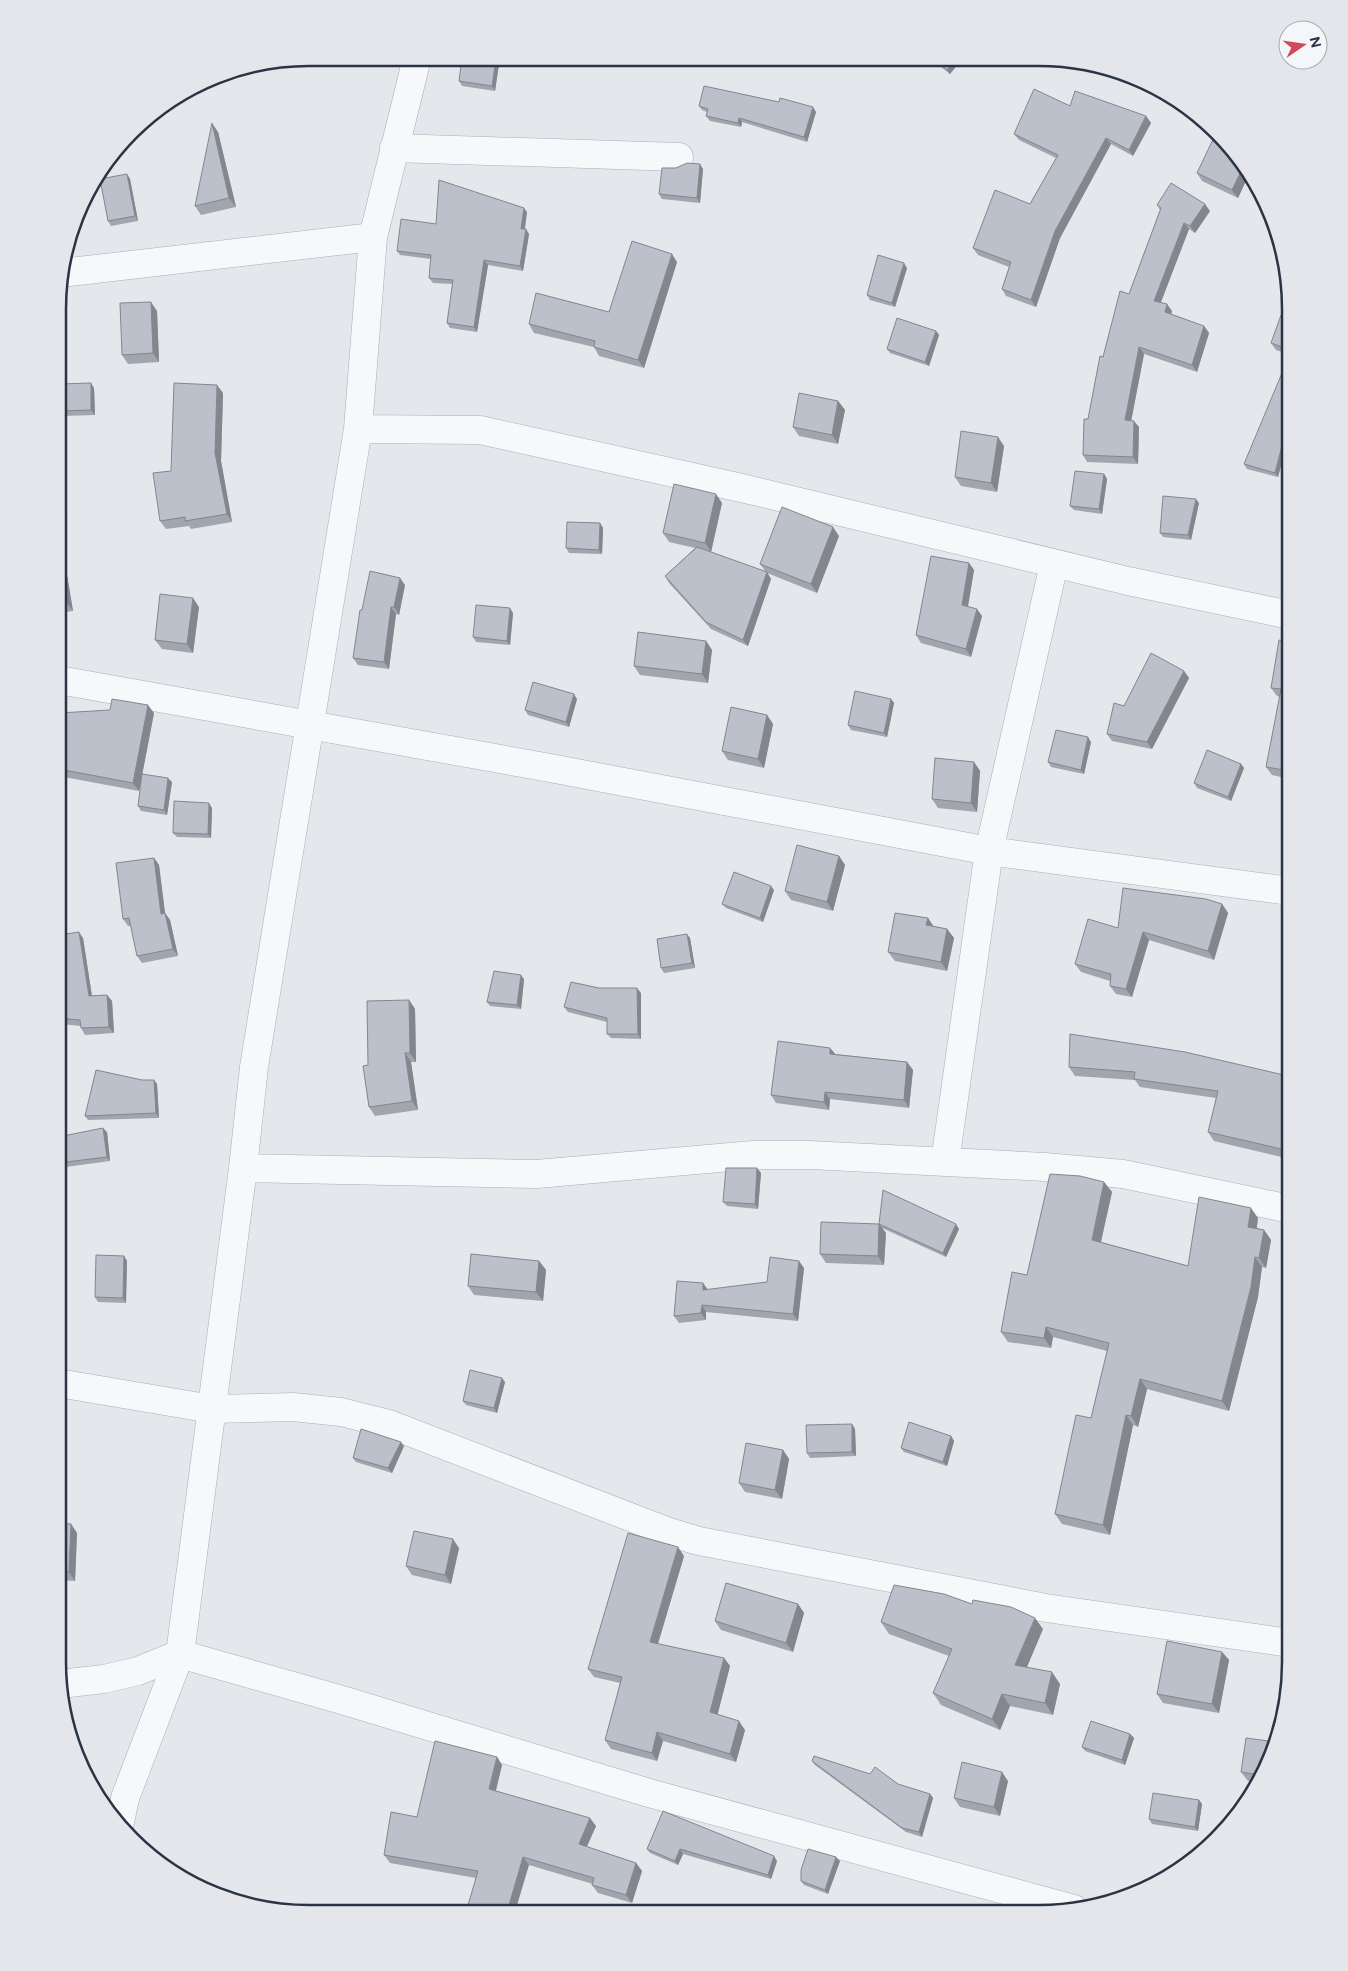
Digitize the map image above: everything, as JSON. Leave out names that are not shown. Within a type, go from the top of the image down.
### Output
[{"type":"street","points":[[122,1816],[126,1798],[180,1654],[243,1168],[254,1068],[308,726],[358,429],[373,237],[415,66]]},
{"type":"street","points":[[394,148],[679,157]]},
{"type":"street","points":[[69,271],[373,237]]},
{"type":"street","points":[[358,429],[480,430],[746,489],[1054,564],[1282,613]]},
{"type":"street","points":[[945,1162],[989,851],[1054,564]]},
{"type":"street","points":[[66,681],[550,768],[989,851],[1282,890]]},
{"type":"street","points":[[243,1168],[537,1174],[753,1155],[810,1155],[1123,1174],[1282,1207]]},
{"type":"street","points":[[66,1384],[212,1409],[293,1407],[341,1412],[389,1424],[669,1532],[699,1541],[1046,1608],[1282,1642]]},
{"type":"street","points":[[67,1683],[104,1679],[138,1671],[180,1654],[342,1700],[649,1793],[1056,1904]]},
{"type":"building","points":[[461,66],[495,66],[492,86],[459,81]]},
{"type":"building","points":[[704,86],[779,102],[780,98],[813,107],[804,137],[739,118],[738,123],[706,116],[708,109],[699,106]]},
{"type":"building","points":[[1034,89],[1070,106],[1075,91],[1146,116],[1129,150],[1106,138],[1055,231],[1031,300],[1002,289],[1011,262],[973,248],[995,190],[1030,204],[1058,155],[1014,134]]},
{"type":"building","points":[[212,123],[229,198],[195,206]]},
{"type":"building","points":[[1213,139],[1240,173],[1232,190],[1197,173]]},
{"type":"building","points":[[687,163],[700,164],[697,198],[659,194],[662,168],[676,168]]},
{"type":"building","points":[[127,174],[135,216],[108,221],[101,184],[105,178]]},
{"type":"building","points":[[439,180],[524,208],[521,229],[526,229],[520,266],[484,260],[474,327],[447,323],[453,280],[429,278],[431,255],[397,251],[401,219],[436,224]]},
{"type":"building","points":[[1171,183],[1205,204],[1190,226],[1184,223],[1154,301],[1167,304],[1165,312],[1204,326],[1192,365],[1139,347],[1125,420],[1134,421],[1133,457],[1083,455],[1084,419],[1088,419],[1100,356],[1103,357],[1120,291],[1129,294],[1161,208],[1157,205]]},
{"type":"building","points":[[632,241],[672,254],[638,360],[594,347],[595,341],[529,324],[536,293],[609,312]]},
{"type":"building","points":[[878,255],[904,263],[892,303],[867,295]]},
{"type":"building","points":[[151,302],[153,353],[122,355],[120,303]]},
{"type":"building","points":[[1282,315],[1282,347],[1271,343]]},
{"type":"building","points":[[897,318],[936,331],[925,362],[887,349]]},
{"type":"building","points":[[1282,373],[1282,445],[1275,473],[1244,464]]},
{"type":"building","points":[[91,383],[91,410],[66,411],[66,384]]},
{"type":"building","points":[[174,383],[217,385],[215,453],[227,514],[185,521],[185,517],[160,521],[153,473],[171,471]]},
{"type":"building","points":[[799,393],[838,401],[832,435],[793,427]]},
{"type":"building","points":[[961,431],[998,437],[991,483],[955,477]]},
{"type":"building","points":[[1075,471],[1104,474],[1099,509],[1070,506]]},
{"type":"building","points":[[674,484],[716,494],[705,543],[663,533]]},
{"type":"building","points":[[1163,496],[1196,499],[1188,535],[1160,533]]},
{"type":"building","points":[[782,507],[833,527],[811,584],[760,564]]},
{"type":"building","points":[[567,522],[600,523],[599,550],[566,548]]},
{"type":"building","points":[[697,547],[767,572],[743,640],[706,622],[665,576]]},
{"type":"building","points":[[931,556],[969,563],[962,605],[977,609],[966,649],[916,635]]},
{"type":"building","points":[[370,571],[400,578],[394,607],[391,607],[384,662],[353,658],[360,610],[362,610]]},
{"type":"building","points":[[160,594],[193,598],[187,644],[155,640]]},
{"type":"building","points":[[476,605],[510,608],[507,641],[473,637]]},
{"type":"building","points":[[638,632],[706,641],[702,674],[634,666]]},
{"type":"building","points":[[1279,640],[1282,641],[1282,770],[1266,767],[1281,689],[1271,688]]},
{"type":"building","points":[[1151,653],[1184,671],[1147,742],[1107,734],[1114,703],[1124,706]]},
{"type":"building","points":[[533,682],[574,694],[566,722],[525,710]]},
{"type":"building","points":[[855,691],[891,699],[884,733],[848,725]]},
{"type":"building","points":[[112,699],[148,705],[133,783],[66,770],[66,713],[110,710]]},
{"type":"building","points":[[731,707],[767,715],[758,759],[722,751]]},
{"type":"building","points":[[1056,730],[1088,737],[1081,770],[1048,762]]},
{"type":"building","points":[[1207,750],[1241,764],[1228,797],[1194,783]]},
{"type":"building","points":[[935,758],[974,762],[971,803],[932,799]]},
{"type":"building","points":[[142,774],[168,778],[164,810],[138,806]]},
{"type":"building","points":[[174,801],[209,803],[208,834],[173,833]]},
{"type":"building","points":[[797,845],[839,856],[827,902],[785,891]]},
{"type":"building","points":[[154,858],[161,914],[165,913],[173,949],[137,956],[129,918],[123,919],[116,863]]},
{"type":"building","points":[[734,872],[771,886],[760,918],[722,904]]},
{"type":"building","points":[[1123,888],[1206,899],[1222,904],[1208,951],[1143,932],[1126,989],[1110,986],[1111,974],[1075,964],[1088,919],[1118,928]]},
{"type":"building","points":[[895,913],[928,918],[926,925],[947,929],[941,962],[888,952]]},
{"type":"building","points":[[79,932],[89,996],[107,995],[109,1027],[81,1028],[80,1020],[66,1019],[66,934]]},
{"type":"building","points":[[687,934],[692,963],[661,968],[657,939]]},
{"type":"building","points":[[494,971],[521,975],[517,1005],[487,1002]]},
{"type":"building","points":[[571,982],[599,988],[637,988],[638,1034],[607,1034],[607,1018],[564,1007]]},
{"type":"building","points":[[409,1000],[410,1053],[405,1053],[412,1101],[369,1107],[363,1066],[368,1065],[367,1001]]},
{"type":"building","points":[[1070,1034],[1185,1052],[1282,1075],[1282,1149],[1208,1132],[1218,1091],[1134,1079],[1135,1072],[1069,1067]]},
{"type":"building","points":[[778,1041],[830,1048],[830,1054],[907,1062],[904,1100],[825,1092],[824,1102],[771,1095]]},
{"type":"building","points":[[96,1070],[142,1080],[154,1080],[156,1113],[85,1116]]},
{"type":"building","points":[[103,1128],[107,1157],[66,1162],[66,1135]]},
{"type":"building","points":[[726,1168],[757,1168],[755,1204],[723,1202]]},
{"type":"building","points":[[1050,1174],[1080,1176],[1104,1182],[1092,1240],[1188,1266],[1199,1197],[1251,1208],[1248,1227],[1264,1230],[1259,1258],[1255,1257],[1251,1287],[1222,1401],[1140,1379],[1131,1416],[1126,1415],[1103,1525],[1055,1514],[1076,1415],[1091,1418],[1109,1343],[1046,1327],[1044,1338],[1001,1332],[1012,1272],[1027,1275]]},
{"type":"building","points":[[883,1190],[956,1224],[943,1253],[879,1224]]},
{"type":"building","points":[[821,1222],[879,1224],[878,1256],[820,1254]]},
{"type":"building","points":[[471,1254],[539,1261],[536,1292],[468,1286]]},
{"type":"building","points":[[96,1255],[124,1256],[123,1298],[95,1297]]},
{"type":"building","points":[[770,1257],[799,1261],[793,1314],[702,1305],[701,1313],[674,1316],[677,1281],[703,1283],[703,1290],[767,1282]]},
{"type":"building","points":[[470,1370],[502,1378],[494,1408],[463,1401]]},
{"type":"building","points":[[909,1422],[951,1436],[943,1462],[901,1448]]},
{"type":"building","points":[[852,1424],[852,1452],[807,1453],[806,1425]]},
{"type":"building","points":[[361,1429],[401,1442],[388,1468],[353,1458]]},
{"type":"building","points":[[746,1443],[783,1450],[775,1490],[739,1483]]},
{"type":"building","points":[[66,1524],[71,1524],[69,1572],[66,1572]]},
{"type":"building","points":[[414,1531],[453,1539],[445,1575],[406,1566]]},
{"type":"building","points":[[628,1533],[678,1547],[650,1642],[724,1658],[710,1712],[739,1721],[730,1754],[657,1732],[652,1753],[605,1740],[622,1677],[588,1669]]},
{"type":"building","points":[[726,1583],[798,1604],[786,1643],[715,1621]]},
{"type":"building","points":[[894,1585],[944,1594],[972,1604],[973,1600],[1011,1607],[1035,1618],[1015,1665],[1052,1672],[1045,1703],[1002,1694],[992,1719],[933,1693],[952,1649],[881,1622]]},
{"type":"building","points":[[1167,1641],[1222,1652],[1212,1704],[1157,1694]]},
{"type":"building","points":[[1091,1721],[1130,1734],[1122,1760],[1082,1747]]},
{"type":"building","points":[[1246,1738],[1269,1741],[1254,1774],[1241,1772]]},
{"type":"building","points":[[435,1741],[497,1757],[489,1789],[590,1818],[579,1844],[636,1863],[626,1895],[592,1885],[594,1878],[523,1857],[509,1905],[468,1905],[478,1871],[384,1855],[391,1812],[417,1817]]},
{"type":"building","points":[[814,1756],[870,1774],[875,1767],[898,1784],[930,1794],[919,1832],[902,1828],[812,1761]]},
{"type":"building","points":[[962,1762],[1002,1772],[994,1807],[954,1798]]},
{"type":"building","points":[[1153,1793],[1199,1800],[1195,1827],[1149,1819]]},
{"type":"building","points":[[663,1811],[774,1856],[768,1875],[680,1849],[675,1861],[647,1849]]},
{"type":"building","points":[[808,1849],[836,1857],[825,1890],[801,1881],[801,1870]]}]
